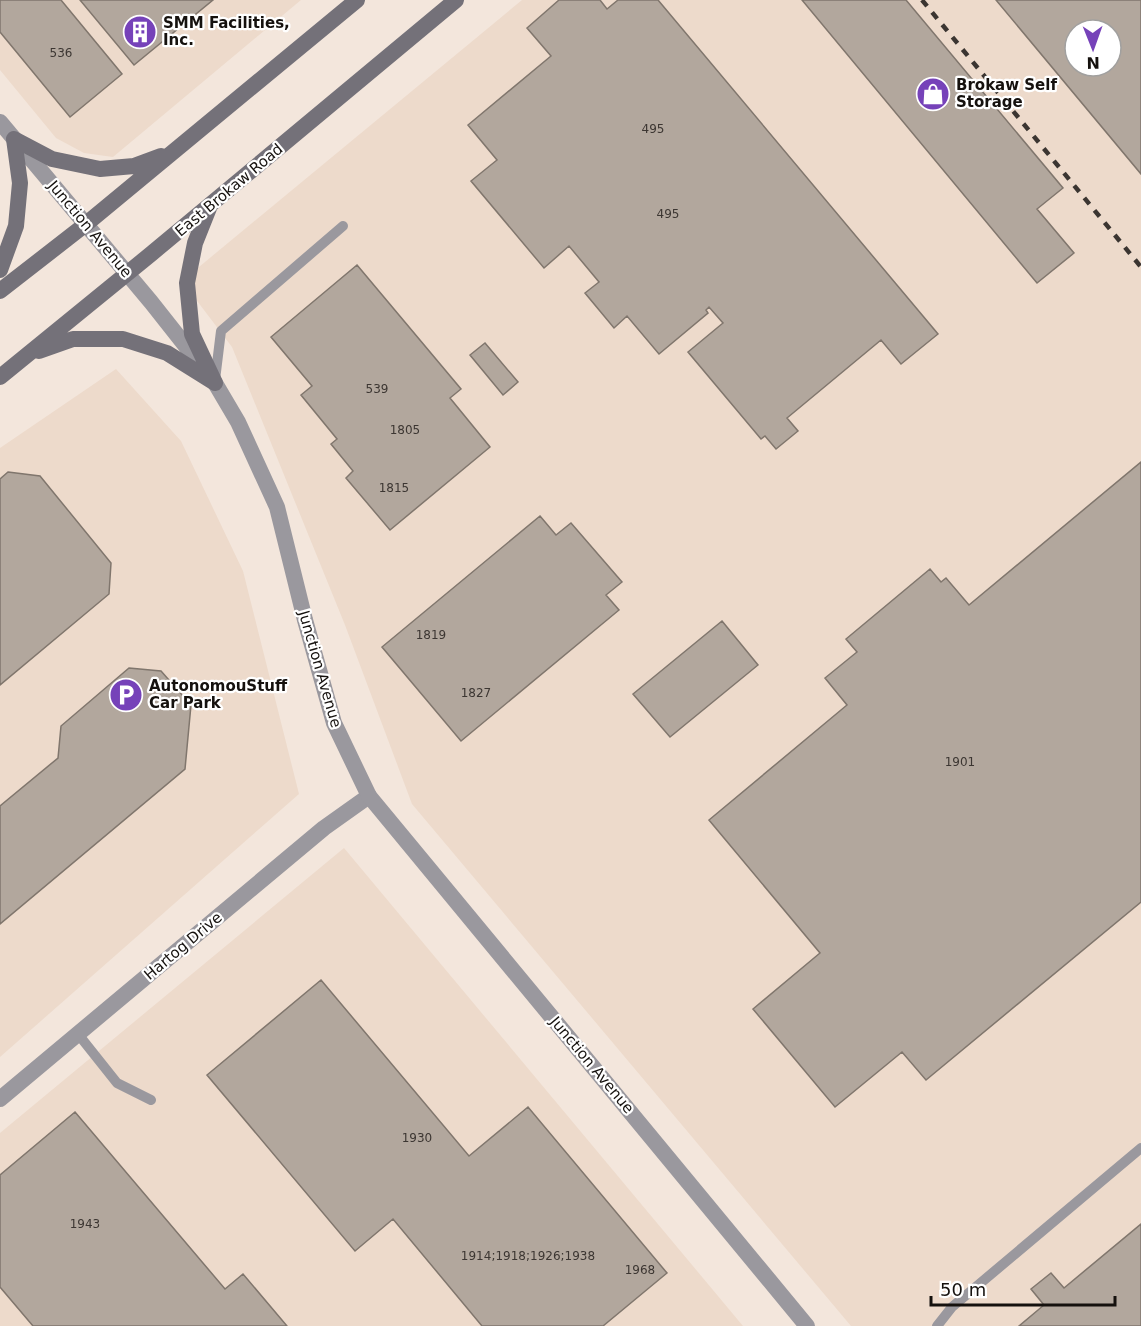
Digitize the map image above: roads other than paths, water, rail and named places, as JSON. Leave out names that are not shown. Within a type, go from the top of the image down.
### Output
[{"type":"main road","points":[[0,291],[86,224],[357,0]]},
{"type":"main road","name":"East Brokaw Road","points":[[0,377],[456,0]]},
{"type":"main road","points":[[14,139],[52,159],[100,169],[134,165],[172,153]]},
{"type":"main road","points":[[0,270],[16,226],[20,183],[14,139]]},
{"type":"main road","points":[[211,204],[195,243],[187,283],[192,334],[215,383]]},
{"type":"main road","points":[[30,354],[73,339],[123,339],[167,353],[215,383]]},
{"type":"street","name":"Junction Avenue","points":[[0,122],[127,273],[215,383],[238,422],[277,507],[334,723],[369,796],[807,1326]]},
{"type":"street","name":"Hartog Drive","points":[[0,1099],[324,828],[369,796]]},
{"type":"lane","points":[[215,383],[221,331],[343,226]]},
{"type":"lane","points":[[78,1034],[117,1083],[151,1100]]},
{"type":"lane","points":[[937,1326],[952,1307],[1141,1148]]},
{"type":"railway","points":[[922,0],[1141,267]]},
{"type":"place","name":"SMM Facilities, Inc.","points":[[140,32]]},
{"type":"place","name":"Brokaw Self Storage","points":[[933,94]]},
{"type":"place","name":"AutonomouStuff Car Park","points":[[126,695]]}]
